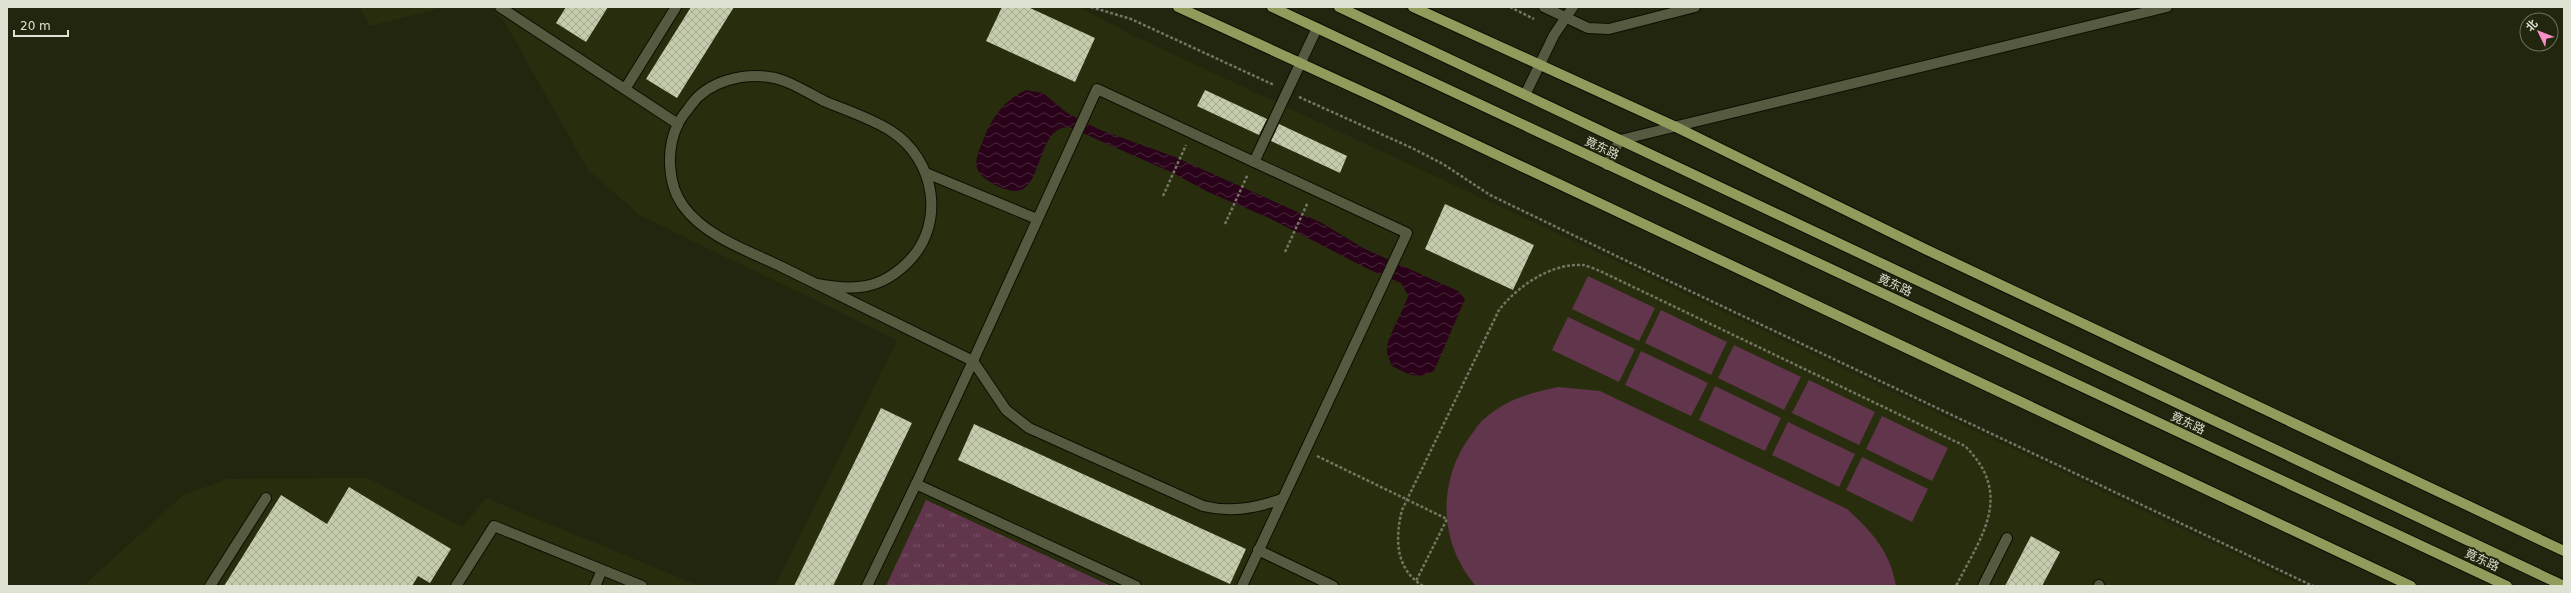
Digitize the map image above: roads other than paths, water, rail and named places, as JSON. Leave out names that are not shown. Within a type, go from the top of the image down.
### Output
[{"type":"main road","points":[[1178,7],[1301,63],[2411,586]]},
{"type":"main road","name":"竟东路","points":[[1272,7],[2507,586]]},
{"type":"main road","name":"竟东路","points":[[1339,7],[2564,586]]},
{"type":"main road","points":[[1413,7],[1539,66],[1674,126],[1925,249],[2564,551]]},
{"type":"street","points":[[500,7],[678,124]]},
{"type":"street","points":[[625,89],[676,7]]},
{"type":"street","points":[[1544,7],[1588,28],[1609,29],[1695,7]]},
{"type":"street","points":[[1525,95],[1554,35],[1573,7]]},
{"type":"street","points":[[1607,165],[1620,140],[2167,7]]},
{"type":"street","points":[[1254,162],[1317,28]]},
{"type":"street","points":[[817,284],[844,289],[872,286],[897,273],[917,253],[929,228],[932,200],[926,173],[912,149],[890,131],[772,77],[744,76],[717,84],[694,101],[678,124],[670,151],[671,179],[682,205],[700,226],[817,284],[973,360],[1006,410],[1016,420],[1036,432],[1203,506],[1233,510],[1248,509],[1282,499]]},
{"type":"street","points":[[867,586],[916,484],[1097,89],[1407,233],[1242,586]]},
{"type":"street","points":[[926,173],[1038,220]]},
{"type":"street","points":[[916,484],[1136,586]]},
{"type":"street","points":[[210,586],[266,498]]},
{"type":"street","points":[[456,586],[494,526],[642,586]]},
{"type":"street","points":[[1982,586],[2007,538]]},
{"type":"street","points":[[1258,550],[1333,586]]},
{"type":"street","points":[[595,586],[602,570]]},
{"type":"water","points":[[1026,90],[1043,93],[1067,113],[1098,129],[1175,157],[1322,223],[1363,248],[1458,291],[1465,299],[1434,371],[1417,376],[1408,374],[1392,366],[1388,357],[1387,345],[1408,295],[1401,283],[1368,269],[1269,218],[1208,192],[1171,172],[1069,127],[1059,129],[1052,135],[1034,174],[1029,183],[1023,189],[1015,191],[1002,188],[983,177],[978,171],[976,165],[979,151],[990,124],[998,112],[1013,97]]}]
